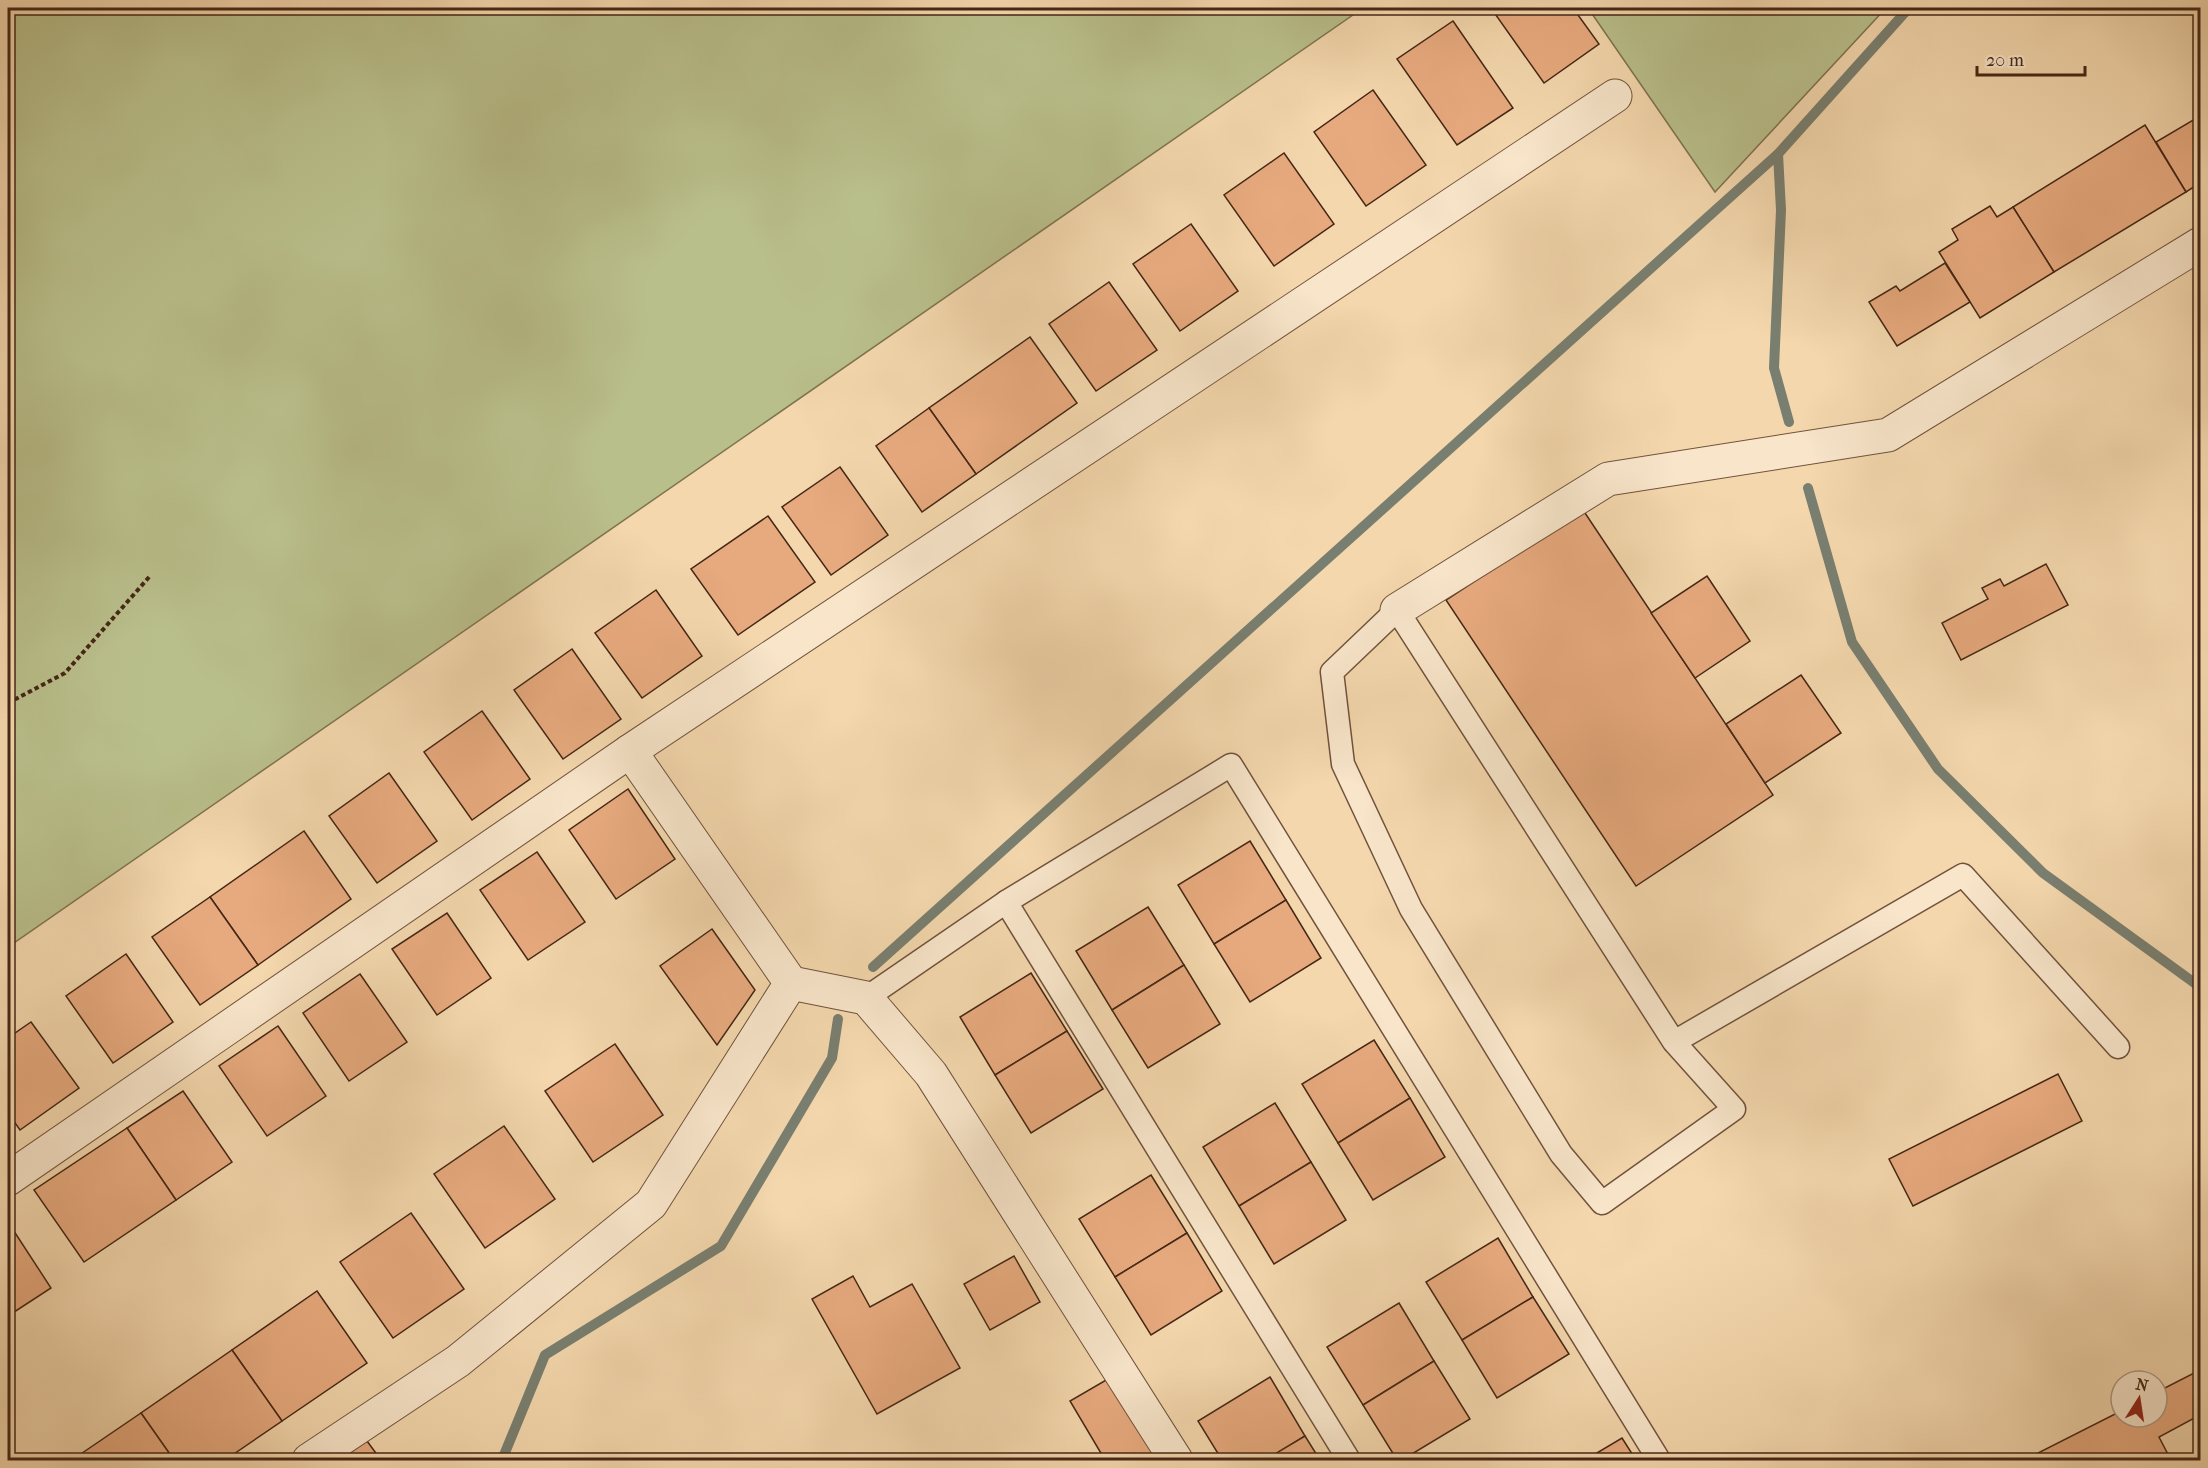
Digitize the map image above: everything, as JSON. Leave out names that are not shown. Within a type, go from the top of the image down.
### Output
[{"type":"street","points":[[8,1179],[630,750],[1615,96]]},
{"type":"street","points":[[1397,610],[1608,479],[1888,435],[2200,244]]},
{"type":"street","points":[[630,750],[790,983],[866,998],[931,1074],[1176,1461]]},
{"type":"street","points":[[309,1461],[458,1361],[651,1204],[790,983]]},
{"type":"lane","points":[[1397,610],[1674,1042],[1734,1110],[1602,1203],[1561,1154],[1411,909],[1343,764],[1332,672],[1397,610]]},
{"type":"lane","points":[[866,998],[1006,902],[1231,765],[1659,1461]]},
{"type":"lane","points":[[1674,1042],[1963,876],[2118,1047]]},
{"type":"lane","points":[[1006,902],[1349,1461]]},
{"type":"path","points":[[8,704],[64,674],[150,576]]},
{"type":"green space","points":[[8,8],[1363,8],[8,947]]},
{"type":"green space","points":[[1588,8],[1886,8],[1715,192]]},
{"type":"building","points":[[1497,8],[1573,8],[1599,44],[1544,83],[1493,11]]},
{"type":"building","points":[[1453,21],[1513,108],[1457,145],[1397,59]]},
{"type":"building","points":[[1373,90],[1426,165],[1366,206],[1314,132]]},
{"type":"building","points":[[2200,116],[2200,183],[2186,192],[2156,142]]},
{"type":"building","points":[[2145,125],[2186,192],[2054,272],[2013,207]]},
{"type":"building","points":[[1284,153],[1334,224],[1274,266],[1224,195]]},
{"type":"building","points":[[1990,206],[1997,217],[2013,207],[2054,272],[1980,318],[1939,252],[1958,240],[1952,229]]},
{"type":"building","points":[[1191,224],[1238,291],[1180,331],[1133,264]]},
{"type":"building","points":[[1945,263],[1970,302],[1897,346],[1869,302],[1896,286],[1900,291]]},
{"type":"building","points":[[1109,282],[1157,350],[1096,391],[1049,324]]},
{"type":"building","points":[[1030,337],[1077,403],[976,474],[929,408]]},
{"type":"building","points":[[929,408],[976,474],[922,512],[876,446]]},
{"type":"building","points":[[840,467],[888,535],[831,575],[782,507]]},
{"type":"building","points":[[1583,510],[1773,795],[1636,886],[1446,600]]},
{"type":"building","points":[[768,516],[815,582],[738,635],[691,569]]},
{"type":"building","points":[[2046,564],[2068,605],[1961,660],[1942,623],[1988,599],[1982,588],[2000,579],[2004,586]]},
{"type":"building","points":[[1707,576],[1750,641],[1695,678],[1651,613]]},
{"type":"building","points":[[656,590],[702,656],[642,698],[595,633]]},
{"type":"building","points":[[572,649],[621,719],[563,759],[514,690]]},
{"type":"building","points":[[1801,675],[1841,733],[1765,783],[1726,724]]},
{"type":"building","points":[[482,711],[530,779],[472,820],[424,752]]},
{"type":"building","points":[[389,773],[437,841],[377,883],[329,816]]},
{"type":"building","points":[[628,789],[675,859],[616,899],[569,830]]},
{"type":"building","points":[[304,831],[351,899],[258,965],[210,897]]},
{"type":"building","points":[[1250,841],[1286,900],[1214,944],[1178,885]]},
{"type":"building","points":[[537,852],[585,922],[528,960],[480,890]]},
{"type":"building","points":[[210,897],[258,965],[200,1005],[152,937]]},
{"type":"building","points":[[1286,900],[1321,958],[1250,1002],[1214,944]]},
{"type":"building","points":[[1148,907],[1184,965],[1112,1010],[1076,951]]},
{"type":"building","points":[[447,913],[491,978],[437,1015],[392,949]]},
{"type":"building","points":[[712,929],[755,990],[717,1045],[660,966]]},
{"type":"building","points":[[126,954],[173,1022],[113,1063],[66,996]]},
{"type":"building","points":[[1184,965],[1220,1024],[1148,1068],[1112,1010]]},
{"type":"building","points":[[1031,973],[1067,1031],[995,1075],[960,1017]]},
{"type":"building","points":[[360,974],[407,1042],[349,1081],[303,1013]]},
{"type":"building","points":[[31,1022],[79,1088],[20,1130],[8,1113],[8,1038]]},
{"type":"building","points":[[278,1026],[326,1096],[267,1136],[219,1066]]},
{"type":"building","points":[[1067,1031],[1103,1089],[1031,1133],[995,1075]]},
{"type":"building","points":[[1374,1040],[1410,1098],[1338,1143],[1302,1084]]},
{"type":"building","points":[[615,1044],[663,1115],[593,1162],[545,1091]]},
{"type":"building","points":[[2058,1074],[2082,1121],[1913,1206],[1889,1159]]},
{"type":"building","points":[[183,1091],[232,1162],[176,1200],[127,1128]]},
{"type":"building","points":[[1410,1098],[1445,1157],[1373,1200],[1338,1143]]},
{"type":"building","points":[[1275,1103],[1311,1162],[1239,1206],[1203,1147]]},
{"type":"building","points":[[504,1126],[555,1199],[485,1248],[434,1174]]},
{"type":"building","points":[[127,1128],[176,1200],[84,1262],[34,1190]]},
{"type":"building","points":[[1311,1162],[1346,1220],[1274,1264],[1239,1206]]},
{"type":"building","points":[[1151,1175],[1187,1233],[1115,1277],[1079,1219]]},
{"type":"building","points":[[411,1213],[464,1289],[393,1338],[340,1262]]},
{"type":"building","points":[[8,1222],[51,1288],[8,1316]]},
{"type":"building","points":[[1187,1233],[1222,1291],[1151,1335],[1115,1277]]},
{"type":"building","points":[[1498,1238],[1533,1297],[1462,1340],[1426,1282]]},
{"type":"building","points":[[1014,1256],[1040,1302],[990,1330],[964,1284]]},
{"type":"building","points":[[853,1276],[870,1307],[912,1284],[960,1368],[877,1414],[812,1299]]},
{"type":"building","points":[[317,1291],[367,1363],[282,1421],[232,1350]]},
{"type":"building","points":[[1533,1297],[1569,1354],[1497,1398],[1462,1340]]},
{"type":"building","points":[[1399,1303],[1434,1361],[1363,1405],[1327,1347]]},
{"type":"building","points":[[232,1350],[282,1421],[225,1460],[174,1460],[141,1413]]},
{"type":"building","points":[[1434,1361],[1470,1419],[1402,1460],[1397,1460],[1363,1405]]},
{"type":"building","points":[[2198,1371],[2200,1375],[2200,1415],[2159,1437],[2171,1460],[2037,1460],[2034,1455],[2109,1417],[2109,1429],[2169,1429],[2169,1386]]},
{"type":"building","points":[[1113,1376],[1163,1460],[1105,1460],[1070,1401]]},
{"type":"building","points":[[1270,1377],[1305,1436],[1265,1460],[1222,1460],[1198,1421]]},
{"type":"building","points":[[141,1413],[174,1460],[72,1460]]},
{"type":"building","points":[[1305,1436],[1320,1460],[1265,1460]]},
{"type":"building","points":[[1622,1438],[1636,1460],[1585,1460]]},
{"type":"building","points":[[367,1441],[381,1460],[339,1460]]},
{"type":"waterway","points":[[873,967],[1778,154],[1909,8]]},
{"type":"waterway","points":[[1778,154],[1781,210],[1774,368],[1789,422]]},
{"type":"waterway","points":[[1808,488],[1852,642],[1938,769],[2043,873],[2200,987]]},
{"type":"waterway","points":[[502,1460],[545,1355],[721,1246],[832,1058],[838,1019]]}]
